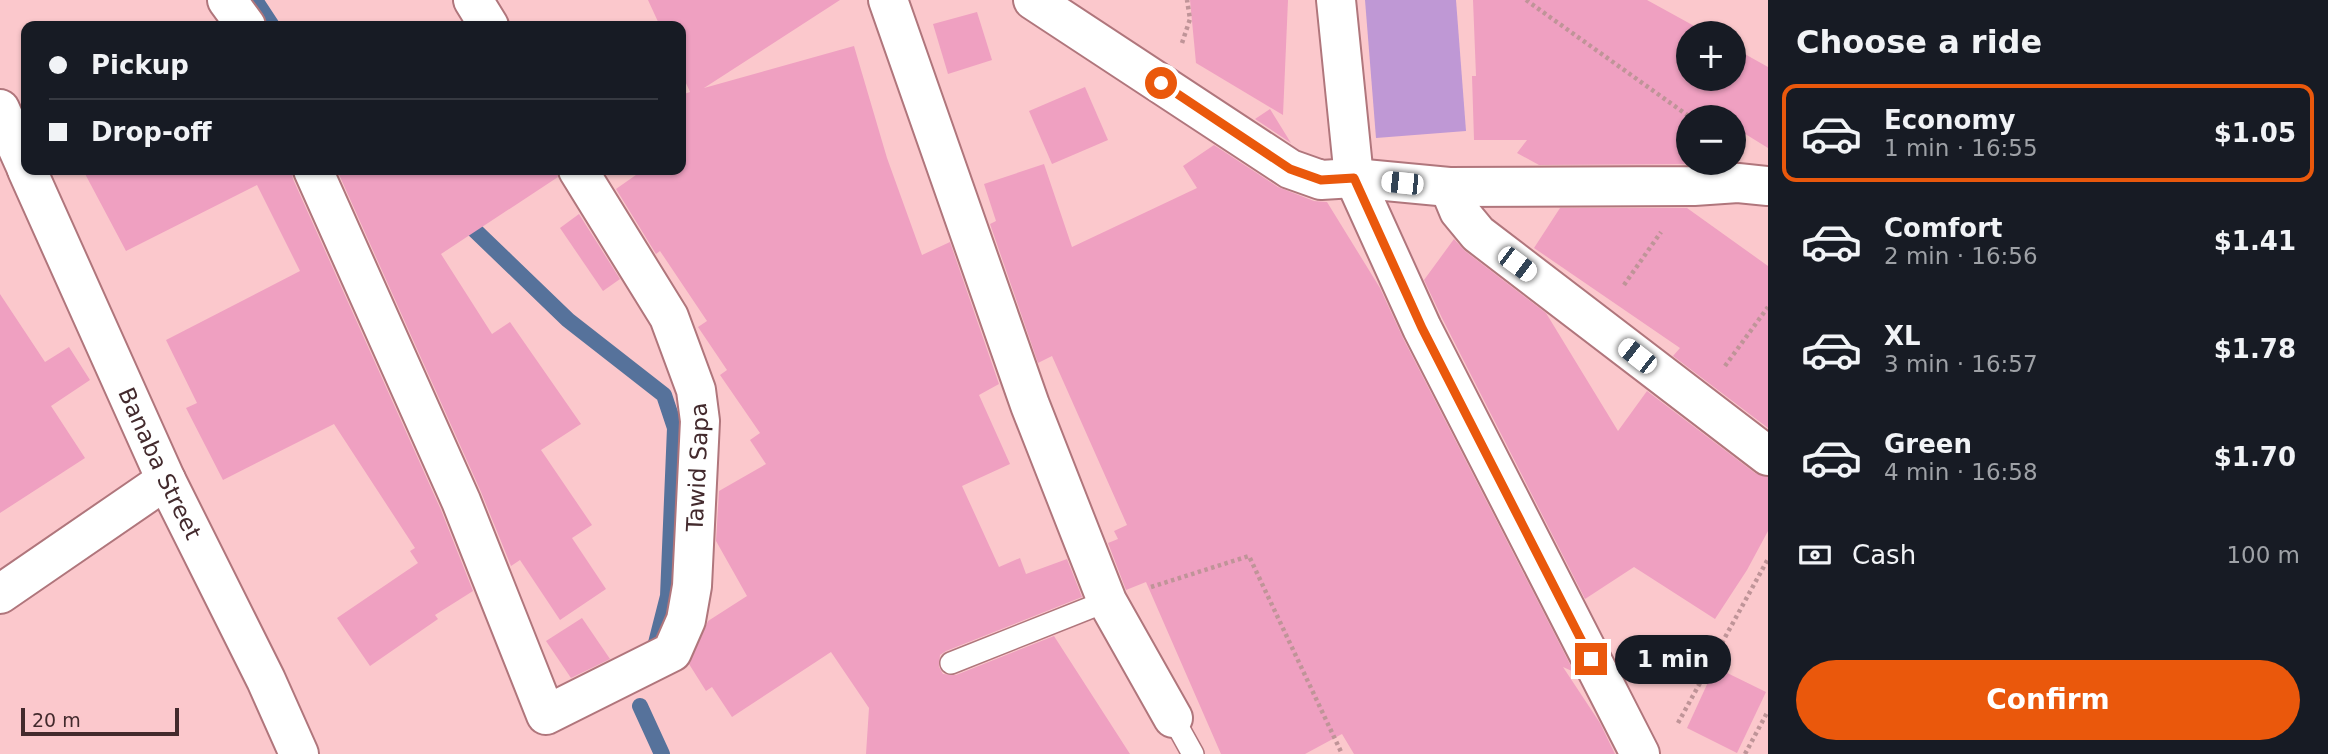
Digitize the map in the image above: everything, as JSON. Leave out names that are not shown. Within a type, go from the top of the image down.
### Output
[{"type":"street","points":[[227,0],[242,21]]},
{"type":"street","points":[[473,0],[486,21]]},
{"type":"street","points":[[888,0],[1030,405],[1107,601],[1173,718]]},
{"type":"street","points":[[1033,0],[1290,169],[1321,180],[1354,178],[1449,187],[1694,186],[1738,183],[1768,186]]},
{"type":"street","points":[[1336,0],[1354,178],[1422,328],[1640,754]]},
{"type":"street","name":"Banaba Street","points":[[1,113],[21,156]]},
{"type":"street","name":"Banaba Street","points":[[30,175],[166,480],[272,692],[299,754]]},
{"type":"street","name":"Tawid Sapa","points":[[315,175],[461,501],[546,715],[672,652],[686,620],[692,586],[700,421],[696,390],[669,317],[581,175]]},
{"type":"street","points":[[1449,187],[1459,211],[1478,234],[1768,456]]},
{"type":"street","points":[[0,594],[166,480]]},
{"type":"lane","points":[[951,663],[1107,601]]},
{"type":"lane","points":[[1173,718],[1193,754]]},
{"type":"path","points":[[1527,0],[1676,107]]},
{"type":"path","points":[[1596,325],[1694,186]]},
{"type":"path","points":[[1699,403],[1768,307]]},
{"type":"path","points":[[1107,601],[1249,556],[1342,754]]},
{"type":"path","points":[[1674,730],[1768,559]]},
{"type":"path","points":[[1745,754],[1768,711]]},
{"type":"shaded area","points":[[1365,0],[1456,0],[1466,131],[1376,138]]},
{"type":"building","points":[[648,0],[840,0],[704,88],[854,46],[887,158],[922,255],[950,242],[999,384],[979,395],[1010,464],[962,486],[999,567],[1020,558],[1026,574],[1067,559],[1082,597],[946,651],[940,655],[939,667],[943,674],[956,675],[1054,636],[1130,754],[866,754],[869,708],[831,652],[732,717],[712,687],[706,691],[689,664],[708,621],[747,596],[716,541],[719,491],[766,464],[750,440],[760,433],[720,375],[727,370],[698,327],[707,321],[660,251],[656,254],[616,189],[636,175],[686,175],[686,93],[690,92],[686,83],[686,21],[658,21]]},
{"type":"building","points":[[1190,0],[1288,0],[1283,115],[1196,63]]},
{"type":"building","points":[[1473,0],[1647,0],[1685,21],[1676,21],[1676,91],[1746,91],[1746,55],[1768,67],[1768,148],[1746,134],[1746,105],[1676,105],[1676,164],[1539,165],[1517,153],[1527,140],[1474,140],[1472,76],[1476,76]]},
{"type":"building","points":[[977,12],[992,60],[948,74],[933,24]]},
{"type":"building","points":[[1085,87],[1108,140],[1052,164],[1029,111]]},
{"type":"building","points":[[1270,109],[1291,143],[1255,119]]},
{"type":"building","points":[[1214,145],[1278,187],[1314,201],[1327,202],[1380,288],[1574,672],[1563,667],[1600,723],[1615,754],[1354,754],[1342,734],[1305,754],[1221,754],[1146,582],[1126,590],[1108,543],[1118,539],[1114,531],[1127,525],[1052,356],[1038,363],[990,224],[996,221],[984,184],[1044,164],[1072,247],[1197,188],[1183,166]]},
{"type":"building","points":[[86,175],[292,175],[441,510],[473,591],[435,615],[438,619],[370,666],[337,618],[418,563],[410,551],[415,548],[334,424],[223,480],[186,408],[197,403],[166,340],[300,271],[257,185],[126,251]]},
{"type":"building","points":[[339,175],[557,175],[441,254],[492,334],[510,322],[581,424],[541,450],[592,525],[572,538],[606,589],[560,620],[520,560],[511,566],[481,492]]},
{"type":"building","points":[[1560,208],[1687,208],[1768,266],[1768,428],[1673,356],[1680,348],[1534,248]]},
{"type":"building","points":[[579,214],[620,279],[603,291],[560,228]]},
{"type":"building","points":[[1454,239],[1465,251],[1546,313],[1618,431],[1647,391],[1755,473],[1768,477],[1768,531],[1747,570],[1715,619],[1634,567],[1585,599],[1424,280]]},
{"type":"building","points":[[0,294],[45,362],[69,347],[90,380],[51,406],[85,458],[0,513]]},
{"type":"building","points":[[582,618],[610,659],[571,678],[546,641]]},
{"type":"building","points":[[1715,667],[1766,692],[1737,753],[1687,728]]},
{"type":"waterway","points":[[255,0],[269,21]]},
{"type":"waterway","points":[[460,216],[568,320],[664,395],[675,428],[668,596],[656,643]]},
{"type":"waterway","points":[[640,706],[662,754]]},
{"type":"route","points":[[1161,83],[1290,169],[1321,180],[1354,178],[1422,328],[1591,659]]}]
